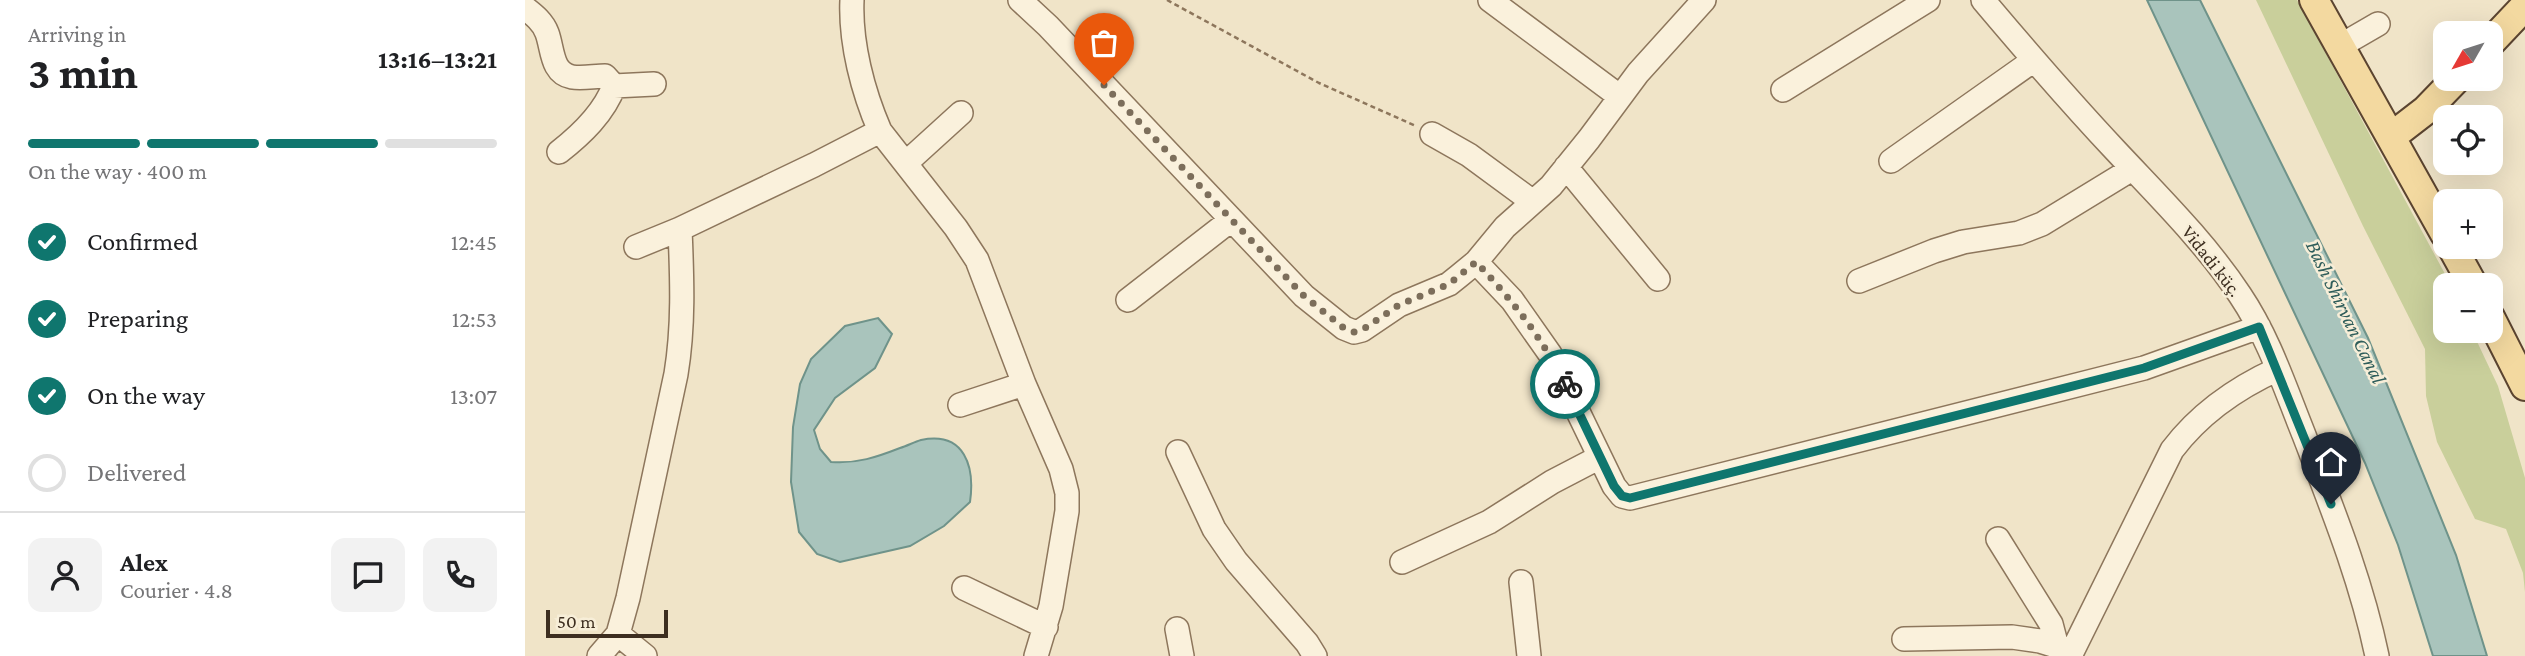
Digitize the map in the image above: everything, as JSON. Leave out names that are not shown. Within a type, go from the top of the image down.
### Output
[{"type":"main road","points":[[2314,0],[2433,212]]},
{"type":"main road","points":[[2503,29],[2525,6]]},
{"type":"main road","points":[[2391,137],[2426,110],[2444,91]]},
{"type":"main road","points":[[2503,343],[2525,386]]},
{"type":"street","points":[[852,0],[851,16],[862,79],[880,131],[972,251],[1024,384],[1061,469],[1067,493],[1067,511],[1046,626],[1036,656]]},
{"type":"street","points":[[1020,0],[1048,26],[1304,296],[1344,328],[1354,332],[1362,330],[1399,305],[1449,284],[1476,262],[1505,227],[1566,167],[1619,96],[1704,0]]},
{"type":"street","points":[[1490,0],[1619,96]]},
{"type":"street","points":[[1783,90],[1928,0]]},
{"type":"street","name":"Vidadi küç.","points":[[1983,0],[2214,259],[2259,327],[2278,369],[2357,574],[2377,656]]},
{"type":"street","points":[[525,9],[537,17],[546,30],[554,62],[561,74],[574,78],[605,76],[614,86]]},
{"type":"street","points":[[2340,46],[2378,23]]},
{"type":"street","points":[[1891,160],[2034,60]]},
{"type":"street","points":[[614,86],[654,84]]},
{"type":"street","points":[[559,152],[587,127],[608,101],[614,86]]},
{"type":"street","points":[[905,163],[961,113]]},
{"type":"street","points":[[636,247],[802,171],[880,131]]},
{"type":"street","points":[[1432,134],[1469,155],[1533,201]]},
{"type":"street","points":[[1566,167],[1658,279]]},
{"type":"street","points":[[1859,281],[1934,251],[2019,233],[2042,224],[2132,169]]},
{"type":"street","points":[[1128,300],[1231,220]]},
{"type":"street","points":[[599,656],[618,634],[666,426],[678,360],[683,291],[680,229]]},
{"type":"street","points":[[1476,262],[1512,300],[1550,354],[1614,486],[1622,496],[1630,498],[2144,368],[2259,327]]},
{"type":"street","points":[[2066,651],[2172,450],[2189,428],[2229,395],[2248,382],[2278,369]]},
{"type":"street","points":[[960,405],[1024,384]]},
{"type":"street","points":[[1178,452],[1214,529],[1236,561],[1307,643],[1315,656]]},
{"type":"street","points":[[1402,562],[1489,522],[1552,482],[1600,457]]},
{"type":"street","points":[[1999,539],[2066,651]]},
{"type":"street","points":[[1521,582],[1529,656]]},
{"type":"street","points":[[964,588],[1046,626]]},
{"type":"street","points":[[1177,629],[1182,656]]},
{"type":"street","points":[[618,634],[645,656]]},
{"type":"street","points":[[1904,639],[2011,636],[2066,651]]},
{"type":"path","points":[[1167,0],[1319,83],[1432,134]]},
{"type":"green space","points":[[2256,0],[2297,0],[2433,252],[2433,259],[2437,259],[2445,273],[2433,273],[2433,343],[2478,343],[2498,386],[2525,478],[2525,592],[2523,573],[2506,529],[2475,519],[2437,442],[2426,396],[2425,349],[2363,226]]},
{"type":"water","name":"Bash Shirvan Canal","points":[[2147,0],[2200,0],[2368,338],[2456,555],[2487,656],[2433,656],[2398,545],[2365,463]]},
{"type":"water","points":[[878,318],[892,334],[875,368],[835,398],[814,430],[820,449],[831,462],[850,462],[875,457],[921,440],[948,441],[964,454],[968,465],[971,476],[970,502],[944,526],[910,546],[840,562],[817,554],[799,532],[791,482],[793,427],[800,384],[811,359],[845,326]]},
{"type":"way so far","points":[[1104,85],[1304,296],[1344,328],[1354,332],[1362,330],[1399,305],[1449,284],[1476,262],[1529,321],[1565,384]]},
{"type":"route","points":[[1565,384],[1614,486],[1622,496],[1630,498],[2144,368],[2259,327],[2331,504]]}]
